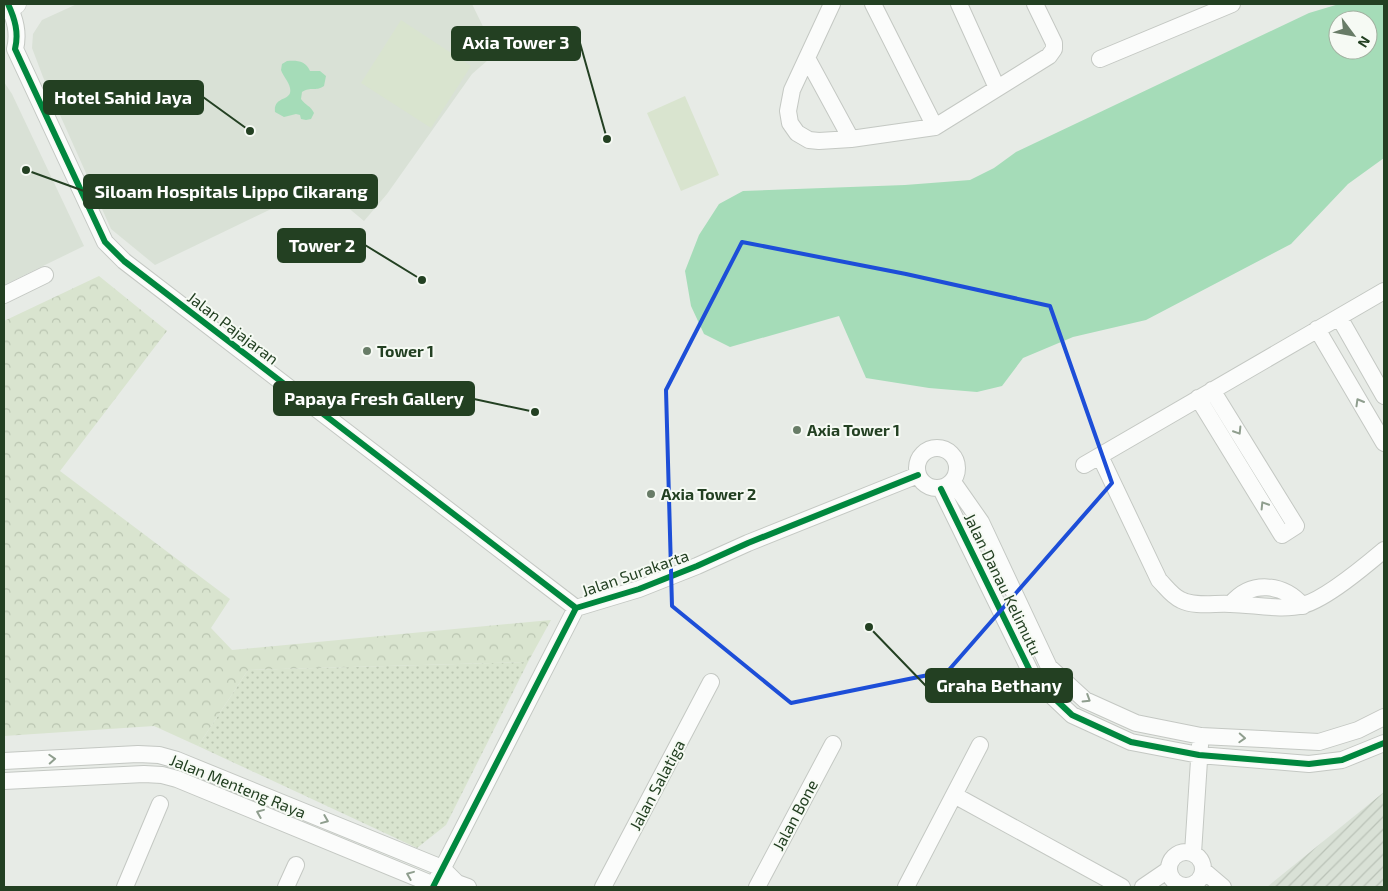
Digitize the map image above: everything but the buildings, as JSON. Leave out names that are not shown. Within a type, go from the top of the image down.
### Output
[{"type":"street","points":[[832,4],[792,90],[788,111],[790,123],[797,134],[809,140],[851,139],[934,127],[1049,56],[1054,49],[1054,43],[1035,4]]},
{"type":"street","points":[[873,4],[934,127]]},
{"type":"street","points":[[959,4],[997,88]]},
{"type":"street","points":[[1100,59],[1232,4]]},
{"type":"street","name":"Jalan Pajajaran","points":[[9,6],[18,37],[9,47],[105,242],[124,261],[576,608]]},
{"type":"street","points":[[807,58],[851,139]]},
{"type":"street","points":[[4,295],[45,275]]},
{"type":"street","points":[[1084,465],[1384,291]]},
{"type":"street","points":[[1339,317],[1384,396]]},
{"type":"street","points":[[1317,329],[1384,443]]},
{"type":"street","points":[[1205,394],[1296,526],[1282,535],[1205,394]]},
{"type":"street","points":[[942,448],[954,455],[958,468],[947,485],[927,486],[918,475],[918,461],[927,450],[942,448]]},
{"type":"street","points":[[1100,456],[1159,580],[1181,600],[1191,603],[1231,604],[1237,596],[1255,587],[1282,591],[1296,598],[1303,606],[1323,596],[1360,570],[1384,550]]},
{"type":"street","name":"Jalan Surakarta","points":[[433,886],[576,608],[639,589],[918,475]]},
{"type":"street","name":"Jalan Danau Kelimutu","points":[[947,485],[981,522],[1050,666],[1085,700],[1136,723],[1201,736],[1319,742],[1358,730],[1384,717]]},
{"type":"street","name":"Jalan Danau Kelimutu","points":[[947,485],[1034,678],[1072,715],[1132,742],[1200,755],[1309,764],[1342,760],[1384,743]]},
{"type":"street","name":"Jalan Salatiga","points":[[603,887],[711,682]]},
{"type":"street","points":[[1193,852],[1201,736]]},
{"type":"street","name":"Jalan Bone","points":[[758,887],[833,744]]},
{"type":"street","points":[[906,887],[980,745]]},
{"type":"street","name":"Jalan Menteng Raya","points":[[4,761],[138,754],[159,755],[177,760],[442,868],[462,885]]},
{"type":"street","name":"Jalan Menteng Raya","points":[[4,781],[91,776],[162,775],[177,779],[433,886],[462,885]]},
{"type":"street","points":[[954,795],[1122,887]]},
{"type":"street","points":[[125,887],[160,804]]},
{"type":"street","points":[[1143,887],[1168,870],[1171,858],[1176,854],[1187,851],[1193,852],[1201,860],[1193,883]]},
{"type":"street","points":[[286,887],[296,865]]},
{"type":"street","points":[[1168,870],[1174,881],[1223,887]]},
{"type":"highlighted area","points":[[742,242],[906,274],[1050,306],[1112,483],[948,671],[791,703],[672,606],[666,390]]},
{"type":"shaded area","points":[[77,4],[472,4],[496,53],[472,74],[387,194],[364,221],[321,185],[155,265],[111,229],[43,77],[32,48],[33,34],[42,20]]},
{"type":"shaded area","points":[[1339,4],[1384,4],[1384,158],[1348,184],[1291,244],[1146,320],[1073,337],[1023,358],[1002,386],[977,392],[929,388],[866,378],[839,316],[730,347],[704,334],[691,306],[685,271],[699,235],[719,204],[743,191],[905,185],[970,180],[994,168],[1016,152],[1309,13]]},
{"type":"shaded area","points":[[287,61],[301,62],[310,71],[320,71],[326,76],[324,86],[302,92],[301,99],[314,113],[311,119],[301,119],[300,115],[296,114],[284,117],[275,112],[277,103],[289,95],[290,92],[281,70],[282,64]]},
{"type":"shaded area","points":[[4,82],[12,94],[84,246],[4,285]]},
{"type":"shaded area","points":[[1384,792],[1384,887],[1267,887]]},
{"type":"green space","points":[[401,20],[471,66],[431,128],[361,83]]},
{"type":"green space","points":[[685,96],[719,175],[681,191],[647,113]]},
{"type":"green space","points":[[99,276],[167,331],[60,471],[230,599],[211,628],[232,650],[551,620],[528,662],[248,670],[198,746],[154,726],[4,736],[4,321]]},
{"type":"green space","points":[[528,662],[446,825],[417,848],[198,746],[248,670]]},
{"type":"cycle path","points":[[8,4],[16,26],[15,49],[105,242],[124,261],[576,608]]},
{"type":"cycle path","points":[[433,887],[576,608],[639,589],[918,475]]},
{"type":"cycle path","points":[[941,489],[1034,679],[1072,715],[1131,742],[1199,755],[1309,764],[1342,760],[1384,743]]},
{"type":"place","name":"Hotel Sahid Jaya","points":[[250,131]]},
{"type":"place","name":"Axia Tower 3","points":[[607,139]]},
{"type":"place","name":"Siloam Hospitals Lippo Cikarang","points":[[26,170]]},
{"type":"place","name":"Tower 2","points":[[422,280]]},
{"type":"place","name":"Tower 1","points":[[367,351]]},
{"type":"place","name":"Papaya Fresh Gallery","points":[[535,412]]},
{"type":"place","name":"Axia Tower 1","points":[[797,430]]},
{"type":"place","name":"Axia Tower 2","points":[[651,494]]},
{"type":"place","name":"Graha Bethany","points":[[869,627]]}]
